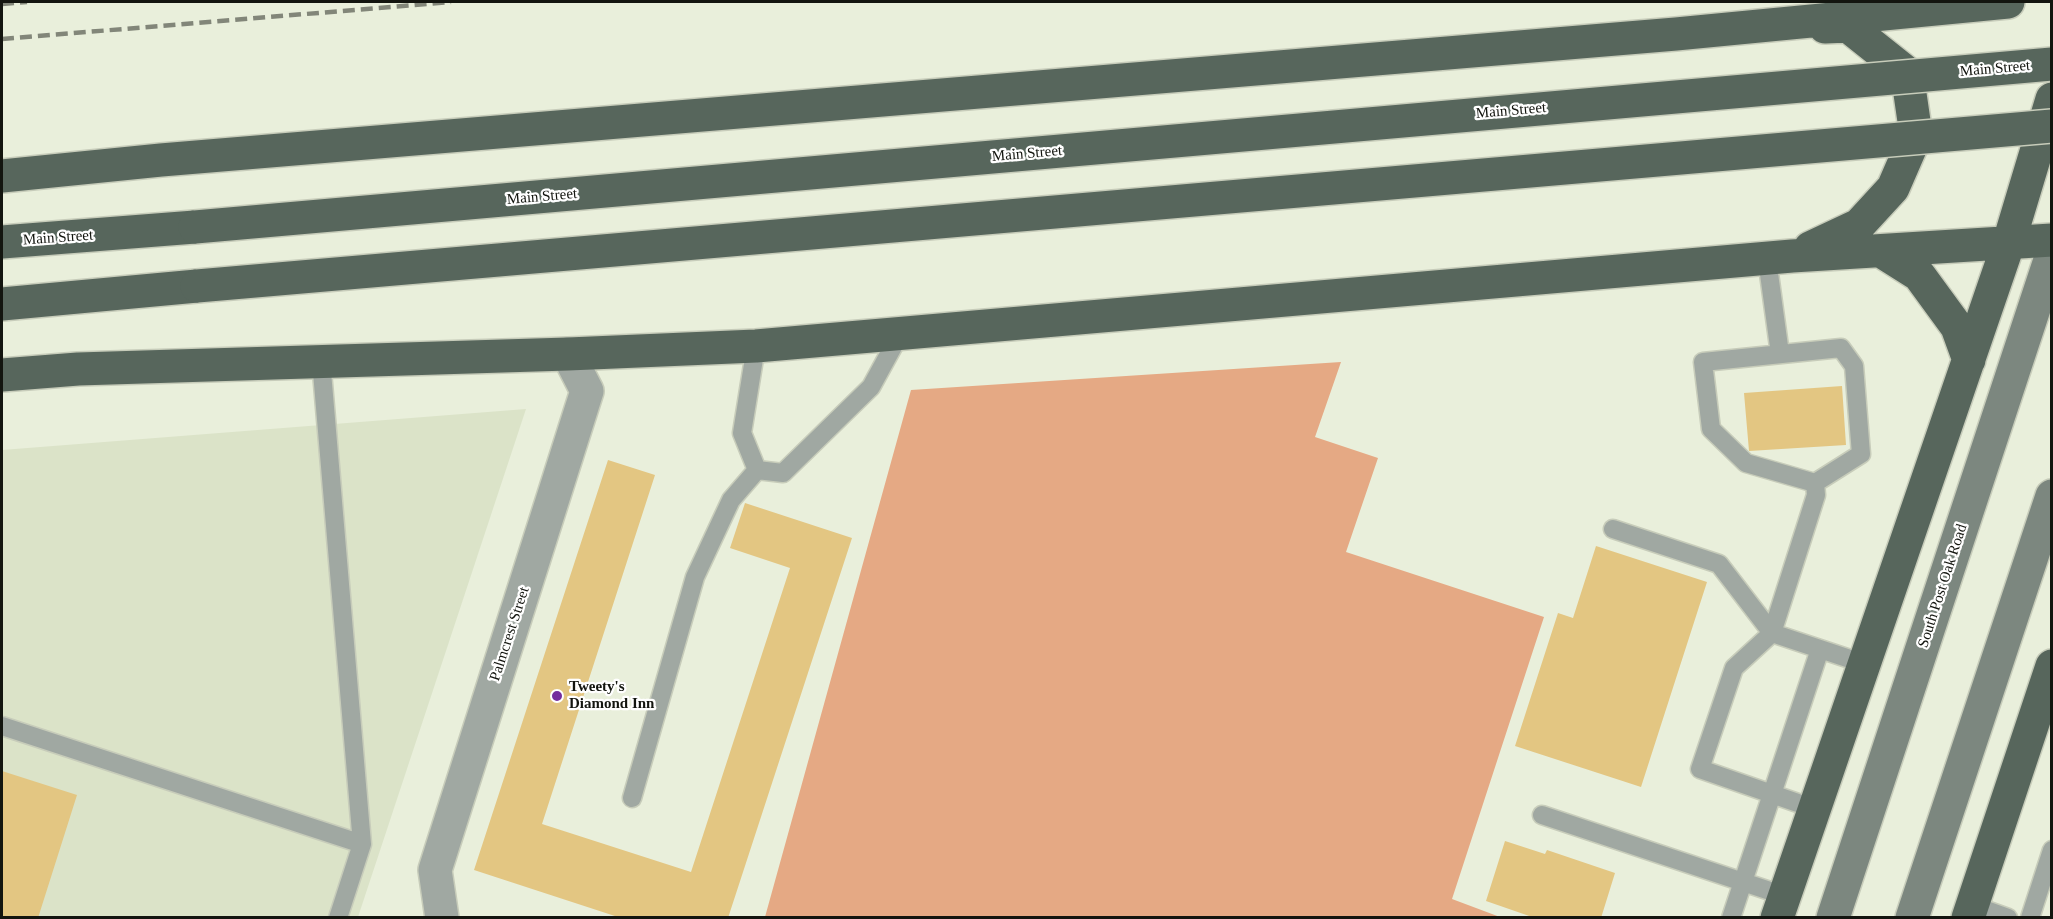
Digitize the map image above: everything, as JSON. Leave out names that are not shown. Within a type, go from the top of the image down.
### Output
[{"type":"highway","points":[[2,176],[161,159],[1676,34],[2008,2]]},
{"type":"highway","points":[[1676,34],[1848,26],[1907,73],[1916,135],[1893,188],[1859,225],[1780,258]]},
{"type":"highway","name":"Main Street","points":[[2,242],[195,228],[2052,64]]},
{"type":"highway","points":[[1781,907],[2009,242],[2052,99]]},
{"type":"highway","points":[[2,304],[2052,126]]},
{"type":"highway","points":[[2,375],[78,369],[756,346],[1780,258],[2052,240]]},
{"type":"highway","points":[[1881,250],[1919,275],[1957,327],[1969,360]]},
{"type":"highway","points":[[1970,911],[2052,666]]},
{"type":"main road","name":"South Post Oak Road","points":[[1833,918],[2052,254]]},
{"type":"main road","points":[[1912,918],[2052,496]]},
{"type":"street","name":"Palmcrest Street","points":[[442,918],[435,870],[587,391],[568,354]]},
{"type":"lane","points":[[1780,258],[1780,354]]},
{"type":"lane","points":[[757,470],[783,472],[871,387],[900,334]]},
{"type":"lane","points":[[756,346],[742,433],[757,470]]},
{"type":"lane","points":[[1841,348],[1854,366],[1861,454],[1815,483],[1746,463],[1712,429],[1703,362],[1841,348]]},
{"type":"lane","points":[[321,360],[362,843],[338,918]]},
{"type":"lane","points":[[632,798],[695,577],[731,500],[757,470]]},
{"type":"lane","points":[[1815,483],[1816,495],[1772,633],[1734,668],[1700,769],[1815,809]]},
{"type":"lane","points":[[1613,529],[1719,564],[1772,633],[1865,664]]},
{"type":"lane","points":[[1731,918],[1820,649]]},
{"type":"lane","points":[[2,726],[362,843]]},
{"type":"lane","points":[[1542,815],[1743,882],[1781,907]]},
{"type":"lane","points":[[2030,918],[2052,850]]},
{"type":"lane","points":[[1970,911],[2008,918]]},
{"type":"shaded area","points":[[1341,362],[1315,437],[1378,458],[1346,552],[1544,617],[1452,899],[1500,917],[765,917],[911,390]]},
{"type":"shaded area","points":[[526,409],[358,917],[2,918],[2,450]]},
{"type":"building","points":[[1842,386],[1846,445],[1749,451],[1744,393]]},
{"type":"building","name":"Tweety's Diamond Inn","points":[[608,460],[655,475],[542,824],[691,872],[790,568],[730,548],[745,503],[852,538],[728,918],[621,918],[474,870]]},
{"type":"building","points":[[1596,546],[1707,582],[1641,787],[1515,746],[1558,613],[1573,618]]},
{"type":"building","points":[[2,771],[77,795],[38,918],[2,918]]},
{"type":"building","points":[[1505,841],[1545,854],[1547,850],[1615,873],[1601,918],[1535,918],[1486,901]]},
{"type":"railway","points":[[2,4],[27,2]]},
{"type":"railway","points":[[2,39],[451,2]]},
{"type":"place","name":"Tweety's Diamond Inn","points":[[557,696]]}]
